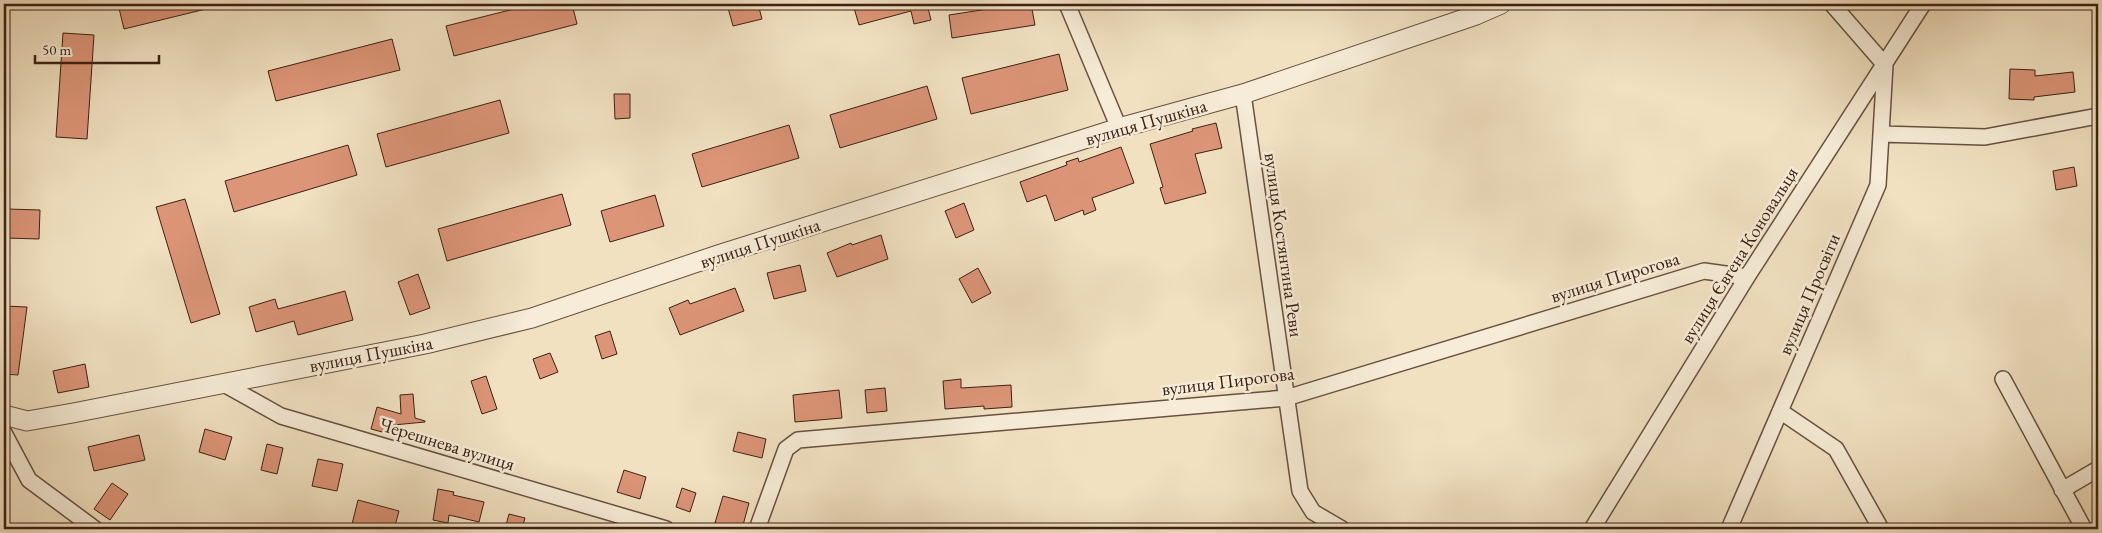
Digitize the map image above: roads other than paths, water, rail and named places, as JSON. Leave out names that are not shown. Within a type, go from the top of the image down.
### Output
[{"type":"street","points":[[1068,4],[1119,128]]},
{"type":"street","name":"вулиця Пушкіна","points":[[4,415],[27,421],[425,344],[532,318],[718,255],[1119,128],[1243,94],[1476,15],[1501,4]]},
{"type":"street","points":[[1832,4],[1885,65]]},
{"type":"street","name":"вулиця Євгена Коновальця","points":[[1592,529],[1747,277],[1923,4]]},
{"type":"street","name":"вулиця Просвіти","points":[[1729,529],[1878,185],[1885,65]]},
{"type":"street","name":"вулиця Костянтина Реви","points":[[1243,94],[1300,491],[1313,512],[1342,529]]},
{"type":"street","points":[[1881,134],[1985,137],[2098,116]]},
{"type":"street","name":"вулиця Пирогова","points":[[757,529],[786,449],[798,440],[1286,398],[1704,272],[1747,277]]},
{"type":"street","points":[[2003,379],[2084,529]]},
{"type":"street","name":"Черешнева вулиця","points":[[222,383],[281,416],[666,529]]},
{"type":"street","points":[[1780,411],[1836,449],[1881,529]]},
{"type":"street","points":[[4,433],[29,480],[95,529]]},
{"type":"street","points":[[2062,490],[2098,469]]}]
